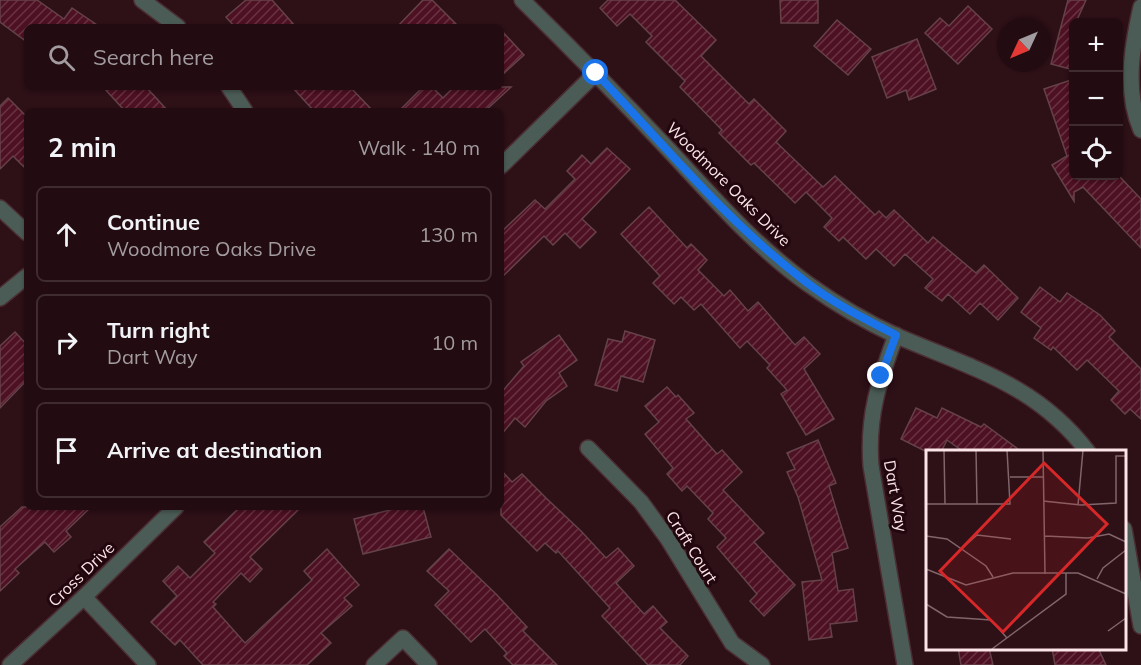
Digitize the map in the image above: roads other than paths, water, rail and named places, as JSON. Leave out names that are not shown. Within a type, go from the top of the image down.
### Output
[{"type":"street","points":[[142,0],[174,24]]},
{"type":"street","name":"Woodmore Oaks Drive","points":[[522,0],[596,73],[725,210],[766,250],[807,283],[851,312],[896,335],[987,372],[1014,386],[1062,423],[1086,450]]},
{"type":"street","points":[[1141,7],[1131,59],[1131,91],[1141,130]]},
{"type":"street","points":[[504,163],[596,73]]},
{"type":"street","points":[[231,90],[243,108]]},
{"type":"street","points":[[0,208],[24,230]]},
{"type":"street","points":[[0,298],[24,278]]},
{"type":"street","name":"Dart Way","points":[[896,335],[881,376],[871,417],[869,441],[871,466],[905,665]]},
{"type":"street","name":"Craft Court","points":[[588,448],[648,511],[668,539],[732,643],[762,665]]},
{"type":"street","name":"Cross Drive","points":[[10,665],[173,510]]},
{"type":"street","points":[[1126,535],[1141,626]]},
{"type":"street","points":[[84,597],[148,665]]},
{"type":"street","points":[[374,665],[403,638],[429,665]]}]
